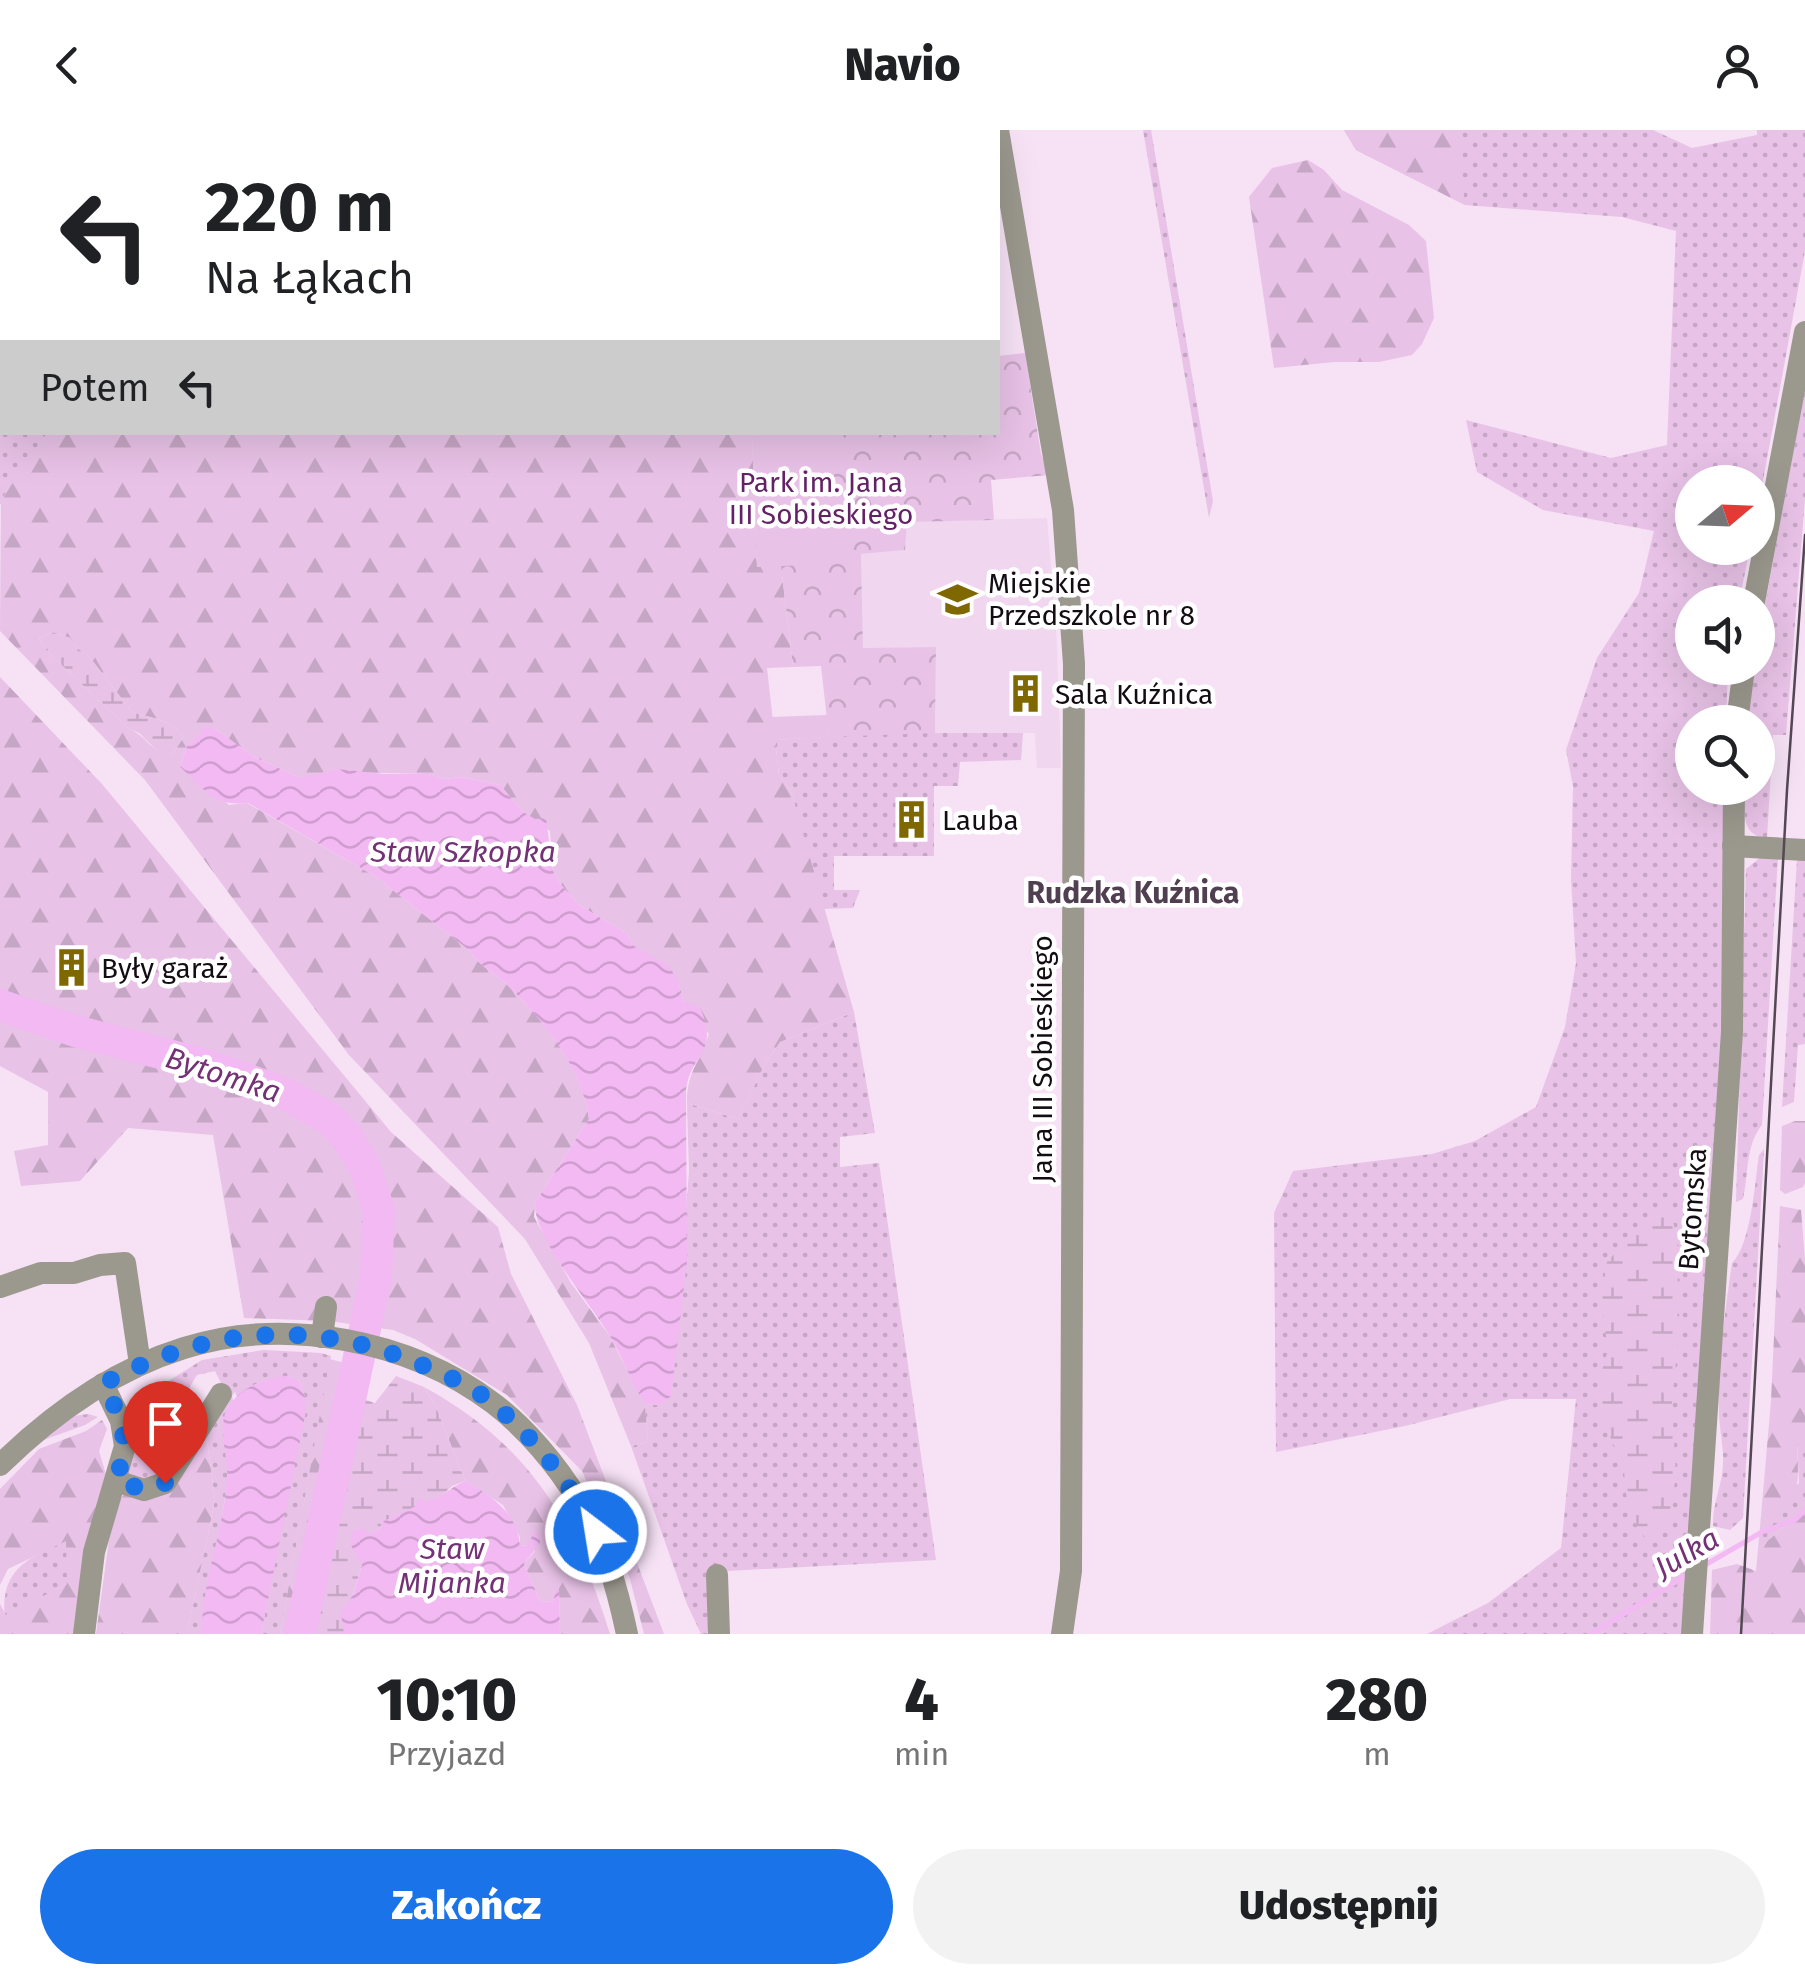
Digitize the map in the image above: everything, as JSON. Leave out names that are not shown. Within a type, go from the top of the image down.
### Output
[{"type":"street","name":"Jana III Sobieskiego","points":[[1000,142],[1064,510],[1074,664],[1070,1571],[1062,1634]]},
{"type":"street","points":[[1757,585],[1805,332]]},
{"type":"street","name":"Bytomska","points":[[1692,1634],[1732,1032],[1734,805]]},
{"type":"street","points":[[1733,846],[1805,850]]},
{"type":"street","points":[[0,1286],[41,1273],[74,1273],[125,1262],[140,1364]]},
{"type":"street","points":[[326,1307],[328,1338]]},
{"type":"street","points":[[0,1464],[54,1416],[103,1384],[140,1364],[186,1347],[223,1338],[284,1334],[370,1345],[463,1385],[494,1404],[554,1465],[596,1532],[618,1590],[628,1634]]},
{"type":"street","points":[[84,1634],[89,1576],[123,1460],[124,1430],[103,1384]]},
{"type":"street","points":[[116,1480],[144,1490],[165,1483],[221,1394]]},
{"type":"street","points":[[717,1574],[719,1634]]},
{"type":"shaded area","name":"Miejskie Przedszkole nr 8","points":[[1047,518],[1061,768],[1037,768],[1035,733],[935,733],[936,647],[863,649],[861,554],[905,550],[906,522]]},
{"type":"green space","points":[[1143,130],[1151,130],[1213,501],[1209,518]]},
{"type":"green space","points":[[1344,130],[1653,130],[1692,148],[1757,135],[1757,130],[1805,130],[1805,251],[1766,465],[1675,465],[1675,565],[1747,565],[1742,585],[1675,585],[1675,685],[1727,685],[1727,705],[1675,705],[1675,805],[1724,805],[1724,1051],[1682,1634],[1427,1634],[1488,1603],[1561,1548],[1576,1399],[1510,1399],[1405,1426],[1276,1452],[1274,1213],[1293,1171],[1432,1154],[1475,1141],[1536,1107],[1565,1027],[1576,963],[1571,879],[1573,786],[1566,750],[1597,658],[1639,593],[1654,531],[1543,510],[1477,472],[1466,420],[1611,458],[1667,445],[1676,231],[1622,217],[1465,205],[1356,150]]},
{"type":"green space","points":[[1344,130],[1457,130],[1465,205],[1356,150]]},
{"type":"green space","points":[[1308,160],[1324,170],[1342,190],[1409,225],[1426,241],[1434,318],[1412,355],[1379,362],[1274,368],[1249,197],[1272,168]]},
{"type":"green space","name":"Park im. Jana III Sobieskiego","points":[[1025,353],[1041,454],[1049,475],[991,480],[994,520],[907,522],[905,550],[861,554],[863,648],[936,647],[935,733],[829,737],[821,666],[793,667],[781,566],[757,567],[752,435],[1000,435],[1000,356]]},
{"type":"green space","points":[[1805,389],[1805,498],[1786,735],[1775,735],[1775,705],[1750,705],[1752,685],[1775,685],[1775,585],[1769,585]]},
{"type":"green space","points":[[0,435],[46,435],[0,505]]},
{"type":"green space","points":[[46,435],[752,435],[757,566],[781,566],[793,667],[767,668],[779,775],[791,791],[854,1012],[780,1042],[738,1119],[687,1103],[691,1076],[709,1034],[684,1002],[678,981],[634,946],[626,933],[579,905],[553,871],[550,831],[523,812],[500,785],[462,777],[443,779],[426,773],[301,778],[254,757],[214,728],[187,746],[180,767],[229,805],[247,803],[375,876],[504,982],[558,1044],[578,1081],[589,1119],[535,1203],[534,1217],[571,1283],[609,1335],[645,1404],[648,1442],[631,1446],[589,1343],[525,1239],[349,1055],[145,780],[0,631],[1,500]],"holes":[[[52,632],[70,638],[88,655],[132,712],[167,723],[178,731],[183,738],[171,756],[129,729],[47,651],[39,638]]]},
{"type":"green space","points":[[752,435],[832,435],[837,564],[757,567]]},
{"type":"green space","points":[[52,632],[70,638],[88,655],[132,712],[167,723],[178,731],[183,738],[171,756],[163,756],[139,733],[129,729],[47,651],[39,638]]},
{"type":"green space","points":[[0,677],[102,784],[391,1132],[498,1227],[511,1274],[577,1405],[664,1634],[644,1634],[630,1579],[582,1471],[507,1395],[415,1339],[393,1330],[329,1321],[244,1318],[213,1135],[128,1128],[80,1181],[21,1186],[14,1151],[48,1145],[48,1092],[0,1066]]},
{"type":"green space","points":[[827,715],[829,737],[775,740],[772,717]]},
{"type":"green space","points":[[891,733],[1023,733],[1021,760],[960,762],[958,786],[934,786],[934,856],[834,856],[834,890],[860,890],[853,908],[822,909],[791,791],[779,775],[775,740]]},
{"type":"green space","points":[[1745,805],[1769,805],[1767,839],[1752,832]]},
{"type":"green space","points":[[1761,857],[1778,857],[1762,1125],[1750,1151],[1743,1199],[1736,1202],[1746,869]]},
{"type":"green space","points":[[1797,860],[1805,860],[1805,1044],[1798,1045],[1794,1102],[1782,1107]]},
{"type":"green space","points":[[854,1012],[875,1133],[840,1137],[840,1167],[879,1163],[936,1560],[727,1571],[708,1589],[712,1634],[701,1634],[631,1446],[648,1442],[645,1404],[660,1405],[671,1395],[689,1172],[687,1103],[738,1119],[780,1042]]},
{"type":"green space","points":[[1805,1121],[1805,1183],[1785,1194],[1780,1190],[1782,1126]]},
{"type":"green space","points":[[1764,1149],[1743,1518],[1730,1530],[1713,1526],[1723,1465],[1719,1411],[1721,1356],[1732,1263],[1748,1228],[1759,1155]]},
{"type":"green space","points":[[1780,1206],[1801,1210],[1805,1260],[1805,1442],[1797,1442],[1798,1478],[1793,1497],[1767,1521],[1761,1516]]},
{"type":"green space","points":[[1652,1212],[1671,1212],[1680,1252],[1679,1329],[1672,1403],[1676,1477],[1667,1526],[1648,1542],[1628,1513],[1624,1471],[1596,1390],[1608,1350],[1601,1300],[1607,1262]]},
{"type":"green space","points":[[264,1350],[331,1356],[280,1634],[261,1634],[306,1399],[299,1381],[282,1378],[259,1383],[237,1397],[235,1392],[232,1396],[228,1407],[227,1486],[202,1634],[187,1634],[215,1500],[206,1432],[229,1399],[215,1371],[197,1375],[182,1400],[197,1413],[168,1470],[147,1483],[127,1474],[137,1446],[135,1406],[138,1400],[202,1360]]},
{"type":"green space","points":[[330,1359],[348,1364],[348,1380],[296,1634],[280,1634]]},
{"type":"green space","points":[[396,1376],[424,1387],[436,1407],[465,1481],[452,1486],[438,1499],[382,1522],[380,1530],[369,1534],[357,1554],[362,1564],[344,1634],[304,1634],[357,1397],[375,1403]]},
{"type":"green space","points":[[424,1387],[493,1434],[544,1490],[581,1557],[610,1634],[560,1634],[559,1591],[552,1602],[540,1601],[524,1564],[535,1551],[528,1545],[520,1546],[520,1537],[503,1505],[465,1481],[436,1407]]},
{"type":"green space","points":[[73,1416],[98,1417],[41,1441]]},
{"type":"green space","points":[[102,1420],[107,1429],[99,1451],[107,1478],[75,1634],[0,1634],[0,1604],[6,1615],[67,1584],[66,1541],[8,1569],[0,1585],[0,1489],[39,1449],[86,1431]]},
{"type":"green space","points":[[206,1432],[215,1500],[187,1634],[96,1634],[109,1540],[120,1500],[124,1494],[136,1492]]},
{"type":"green space","points":[[1797,1442],[1805,1442],[1805,1509],[1758,1549],[1761,1516],[1767,1521],[1799,1483]]},
{"type":"green space","points":[[1805,1509],[1805,1634],[1710,1634],[1712,1570],[1737,1564],[1756,1571],[1758,1549]]},
{"type":"green space","points":[[67,1540],[67,1584],[5,1616],[5,1599],[13,1575],[31,1559]]},
{"type":"water","name":"Staw Szkopka","points":[[205,728],[214,728],[254,757],[301,778],[337,769],[426,773],[443,779],[462,777],[500,785],[523,812],[535,819],[546,818],[553,871],[579,905],[626,933],[634,946],[669,966],[684,1002],[700,1007],[706,1044],[686,1090],[687,1262],[671,1396],[660,1405],[645,1404],[608,1333],[552,1251],[537,1217],[535,1203],[589,1119],[578,1081],[558,1044],[504,982],[375,876],[248,803],[225,802],[203,789],[180,767],[187,746]]},
{"type":"water","points":[[287,1376],[299,1381],[306,1411],[261,1634],[202,1634],[205,1595],[225,1498],[224,1417],[245,1390]]},
{"type":"water","name":"Staw Mijanka","points":[[465,1481],[509,1515],[520,1546],[528,1545],[533,1534],[540,1531],[540,1543],[524,1564],[540,1601],[552,1602],[559,1588],[560,1634],[344,1634],[341,1613],[353,1595],[362,1565],[351,1545],[353,1531],[362,1528],[369,1534],[380,1530],[382,1522],[416,1506],[419,1498],[426,1502]]},
{"type":"waterway","name":"Bytomka","points":[[0,1005],[75,1031],[203,1064],[282,1092],[330,1119],[347,1137],[365,1167],[379,1211],[376,1277],[300,1634]]},
{"type":"waterway","points":[[353,1319],[367,1321]]},
{"type":"waterway","name":"Julka","points":[[1705,1565],[1762,1532],[1795,1520],[1805,1510]]},
{"type":"waterway","name":"Julka","points":[[1591,1634],[1687,1575]]},
{"type":"tram line","points":[[1741,1634],[1787,790],[1805,535]]},
{"type":"place","name":"Miejskie Przedszkole nr 8","points":[[958,599]]},
{"type":"place","name":"Sala Kuźnica","points":[[1025,694]]},
{"type":"place","name":"Lauba","points":[[912,820]]},
{"type":"place","name":"Były garaż","points":[[71,968]]},
{"type":"district","name":"Rudzka Kuźnica","points":[[1133,893]]},
{"type":"route","points":[[165,1483],[144,1490],[116,1480],[123,1460],[124,1430],[103,1384],[168,1353],[223,1338],[284,1334],[322,1337],[388,1351],[430,1368],[494,1404],[554,1465],[596,1532]]}]
